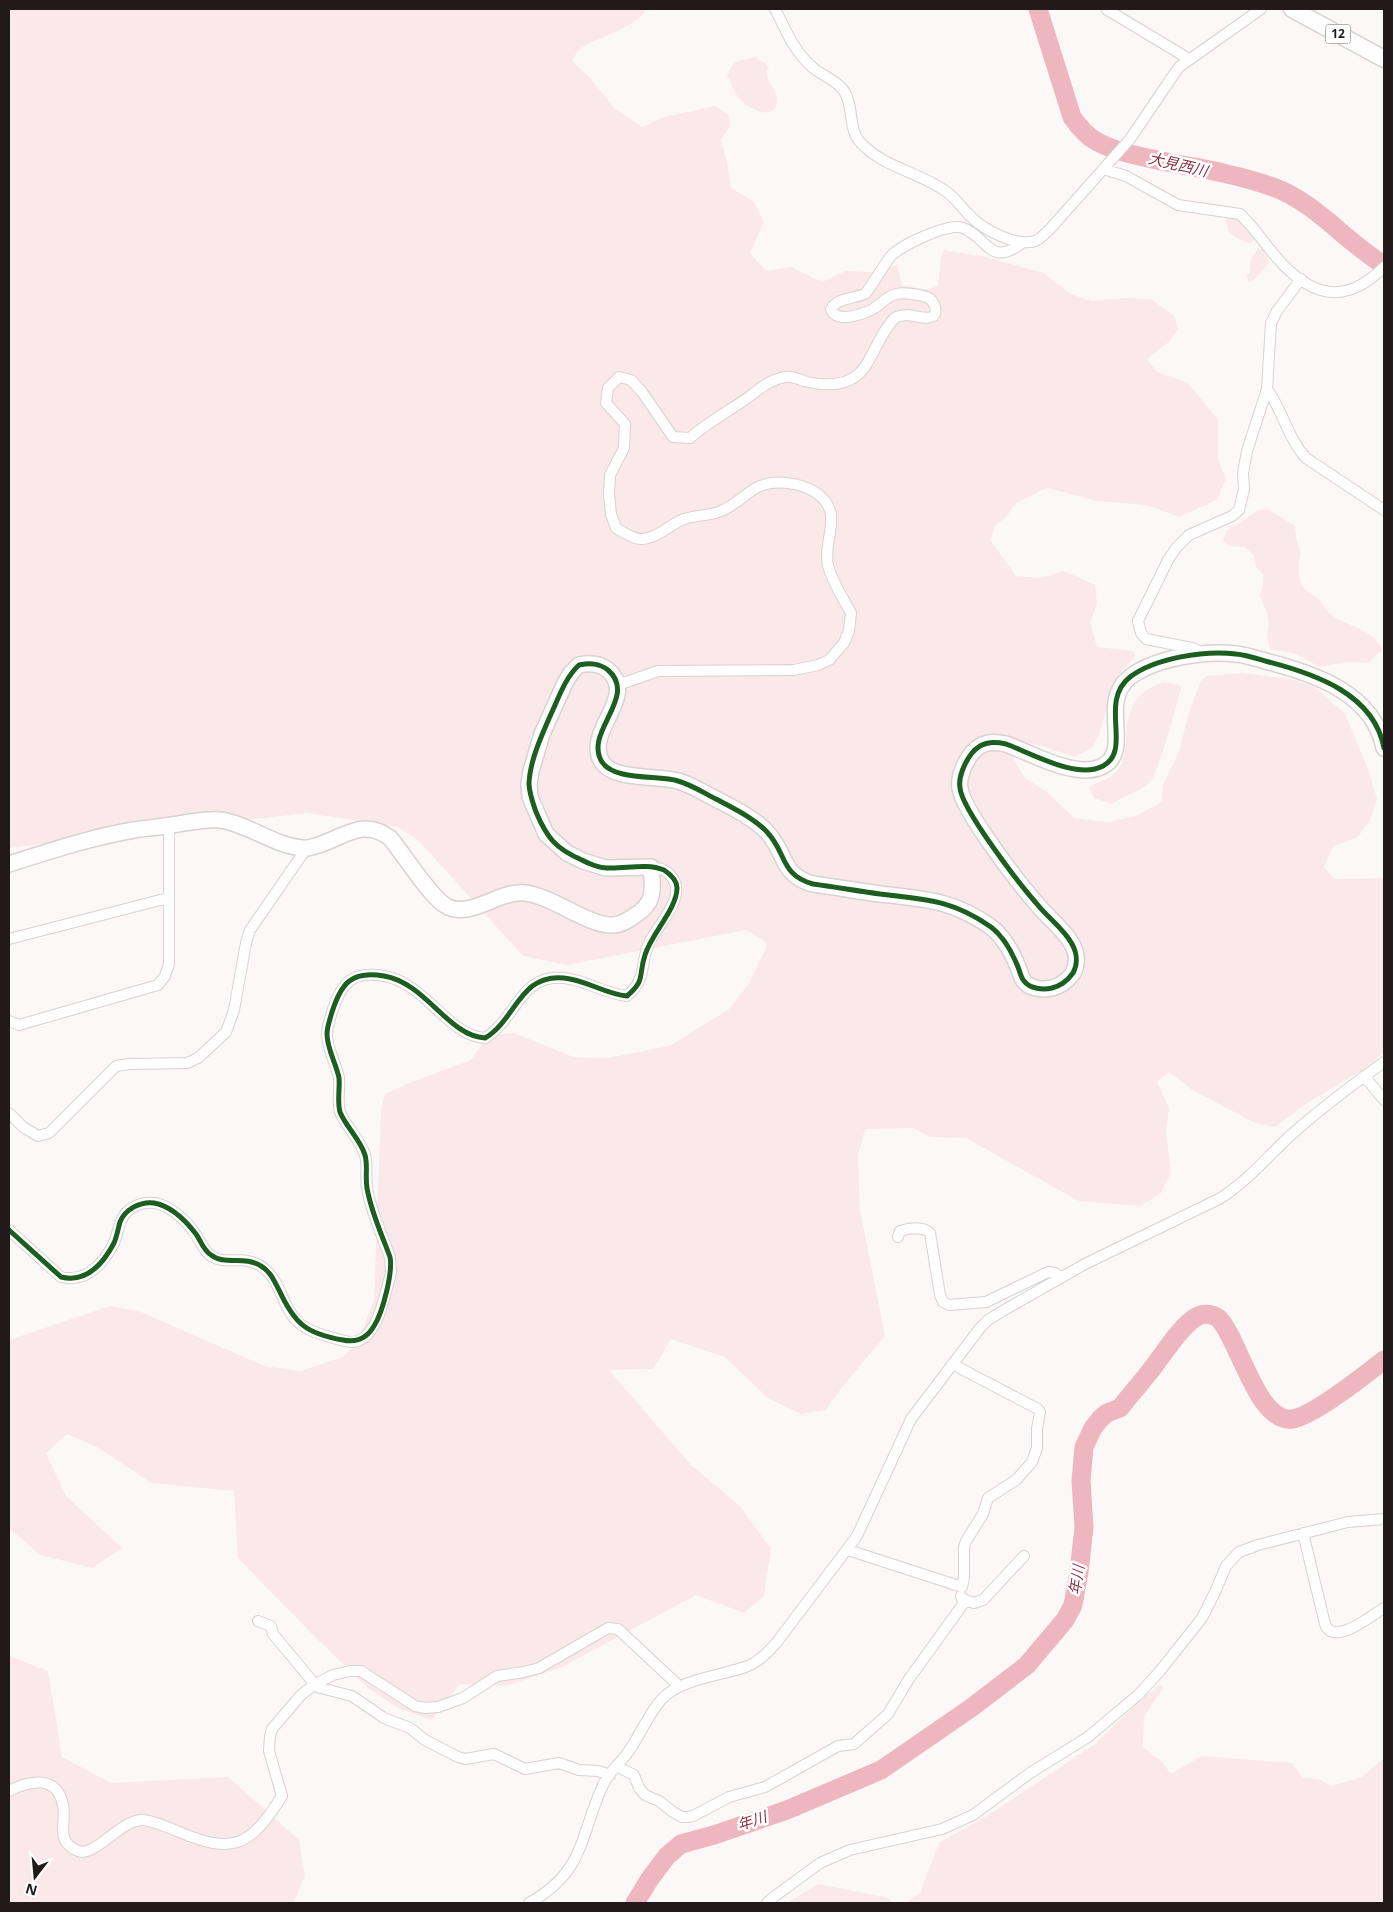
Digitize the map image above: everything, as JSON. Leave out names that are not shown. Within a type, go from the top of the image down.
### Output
[{"type":"main road","name":"12","points":[[1292,9],[1384,59]]},
{"type":"street","points":[[775,9],[795,50],[819,73],[844,90],[850,108],[853,133],[860,142],[883,161],[944,190],[959,202],[980,226],[1022,243]]},
{"type":"street","points":[[1106,9],[1189,59]]},
{"type":"street","points":[[618,685],[658,672],[794,670],[818,665],[829,660],[844,643],[850,631],[851,620],[850,613],[827,563],[827,551],[832,528],[828,506],[815,492],[794,484],[776,483],[758,486],[721,511],[684,519],[650,538],[638,539],[616,528],[611,514],[610,475],[624,448],[625,424],[606,403],[608,388],[619,377],[631,380],[642,392],[673,437],[690,438],[704,425],[749,397],[764,384],[787,376],[815,384],[828,384],[856,377],[862,370],[886,327],[896,316],[910,315],[923,319],[931,317],[936,309],[932,300],[927,297],[907,293],[893,295],[860,314],[844,317],[833,313],[831,309],[837,302],[866,293],[890,257],[904,247],[938,230],[955,226],[963,228],[971,232],[987,248],[996,251],[1006,252],[1022,243],[1038,240],[1130,139],[1179,68],[1261,9]]},
{"type":"street","points":[[1106,166],[1178,205],[1240,214],[1250,223],[1277,258],[1301,279],[1320,290],[1331,293],[1354,288],[1374,277],[1384,267]]},
{"type":"street","points":[[1204,654],[1192,648],[1146,639],[1141,633],[1138,621],[1168,560],[1176,548],[1189,536],[1232,516],[1239,510],[1244,489],[1242,473],[1247,451],[1267,389],[1271,323],[1277,311],[1301,279]]},
{"type":"street","points":[[1267,389],[1274,398],[1298,450],[1306,458],[1384,510]]},
{"type":"street","points":[[9,1230],[61,1277],[69,1279],[80,1278],[94,1270],[105,1258],[114,1242],[121,1221],[130,1209],[146,1202],[156,1203],[176,1214],[196,1234],[207,1253],[218,1260],[239,1259],[262,1266],[274,1280],[287,1307],[299,1324],[309,1330],[340,1340],[352,1342],[361,1340],[375,1325],[392,1266],[366,1187],[367,1168],[364,1153],[340,1112],[338,1099],[339,1080],[328,1041],[328,1024],[344,984],[351,979],[372,975],[397,980],[411,987],[467,1034],[485,1038],[498,1028],[528,990],[540,981],[551,977],[566,978],[617,995],[627,996],[636,988],[641,980],[645,954],[650,940],[671,907],[677,891],[675,880],[659,868],[606,868],[583,861],[567,853],[546,834],[530,797],[531,771],[542,734],[571,673],[579,665],[599,664],[612,674],[618,685],[616,698],[598,748],[603,763],[607,767],[626,774],[677,780],[755,822],[774,841],[788,868],[800,881],[822,886],[928,899],[961,909],[997,933],[1011,953],[1024,983],[1044,989],[1066,981],[1073,973],[1076,964],[1076,954],[1066,935],[1026,891],[980,827],[965,802],[959,786],[966,761],[979,746],[997,742],[1006,744],[1075,771],[1102,767],[1112,757],[1116,744],[1114,711],[1117,694],[1129,678],[1148,666],[1165,661],[1204,654],[1236,654],[1295,668],[1325,680],[1360,704],[1383,739],[1384,748]]},
{"type":"street","points":[[9,864],[60,848],[134,830],[205,820],[220,820],[244,826],[284,844],[306,849],[363,828],[382,832],[390,838],[436,898],[449,908],[473,908],[513,893],[526,893],[542,897],[596,922],[614,925],[624,922],[647,907],[652,893],[651,867]]},
{"type":"street","points":[[9,1021],[19,1025],[158,985],[165,976],[169,964],[169,826]]},
{"type":"street","points":[[9,1113],[23,1127],[38,1136],[49,1133],[116,1066],[187,1063],[198,1058],[226,1032],[234,1010],[250,930],[306,849]]},
{"type":"street","points":[[9,939],[168,898]]},
{"type":"street","points":[[529,1903],[551,1889],[568,1870],[582,1844],[597,1797],[659,1702],[670,1691],[679,1686],[749,1665],[762,1658],[777,1642],[848,1550],[863,1525],[911,1419],[988,1320],[1061,1277],[1219,1199],[1237,1188],[1316,1113],[1384,1062]]},
{"type":"street","points":[[1364,1076],[1384,1100]]},
{"type":"street","points":[[898,1237],[900,1231],[906,1229],[923,1229],[930,1233],[940,1295],[943,1302],[949,1304],[986,1302],[1048,1272],[1055,1273],[1061,1277]]},
{"type":"street","points":[[952,1364],[1038,1409],[1040,1412],[1037,1429],[1037,1448],[1032,1462],[1016,1480],[988,1498],[983,1514],[966,1541],[961,1596],[974,1603],[984,1600],[1024,1556]]},
{"type":"street","points":[[767,1903],[820,1863],[850,1850],[942,1829],[973,1815],[1030,1773],[1088,1737],[1138,1694],[1160,1672],[1202,1618],[1226,1566],[1239,1552],[1258,1544],[1348,1522],[1384,1519]]},
{"type":"street","points":[[1303,1534],[1325,1624],[1329,1631],[1335,1633],[1345,1632],[1384,1608]]},
{"type":"street","points":[[848,1550],[962,1587]]},
{"type":"street","points":[[258,1621],[271,1626],[273,1634],[314,1685],[352,1696],[384,1718],[410,1728],[425,1740],[458,1757],[465,1759],[494,1754],[524,1768],[531,1769],[559,1763],[579,1770],[613,1770],[634,1775],[639,1788],[645,1794],[682,1817],[694,1816],[728,1797],[765,1786],[783,1778],[829,1750],[842,1745],[854,1744],[882,1720],[966,1600]]},
{"type":"street","points":[[9,1791],[22,1784],[38,1782],[50,1784],[59,1792],[64,1807],[62,1826],[64,1837],[70,1846],[79,1851],[90,1850],[122,1827],[140,1820],[164,1825],[192,1838],[216,1844],[230,1844],[239,1842],[254,1832],[271,1813],[282,1796],[270,1751],[272,1729],[293,1704],[314,1685],[333,1675],[350,1671],[361,1671],[415,1706],[425,1708],[438,1707],[462,1698],[497,1676],[539,1668],[608,1628],[618,1628],[679,1686]]},
{"type":"shaded area","points":[[9,9],[646,9],[641,16],[625,28],[585,46],[578,51],[572,61],[590,78],[615,109],[642,127],[664,117],[715,106],[728,114],[730,126],[721,140],[731,188],[753,201],[764,222],[750,253],[766,271],[791,267],[822,282],[845,271],[871,272],[897,265],[902,285],[927,290],[938,286],[941,257],[944,250],[986,257],[1044,273],[1070,294],[1092,301],[1126,298],[1151,299],[1174,316],[1178,329],[1170,341],[1147,359],[1157,372],[1188,383],[1218,420],[1218,459],[1226,479],[1217,500],[1179,517],[1147,505],[1097,501],[1047,488],[1016,503],[1006,517],[995,526],[990,540],[1016,576],[1040,578],[1064,571],[1095,585],[1097,604],[1090,623],[1097,647],[1134,651],[1135,657],[1120,673],[1113,687],[1101,729],[1093,747],[1075,757],[1035,744],[1018,748],[1013,758],[1024,777],[1048,793],[1074,818],[1107,822],[1136,816],[1162,802],[1163,784],[1179,752],[1189,712],[1201,681],[1207,676],[1242,673],[1290,679],[1314,686],[1345,714],[1368,769],[1377,799],[1370,820],[1357,838],[1333,846],[1324,867],[1334,879],[1384,878],[1384,1052],[1364,1069],[1307,1103],[1275,1127],[1255,1123],[1191,1089],[1169,1072],[1157,1082],[1169,1108],[1166,1132],[1171,1173],[1161,1193],[1141,1206],[1079,1201],[966,1138],[930,1137],[913,1128],[865,1129],[858,1156],[860,1210],[885,1336],[842,1387],[826,1410],[801,1414],[768,1398],[725,1357],[671,1339],[653,1369],[609,1370],[691,1465],[740,1506],[771,1549],[764,1596],[744,1613],[696,1595],[562,1667],[506,1686],[460,1684],[432,1720],[400,1709],[368,1688],[238,1558],[234,1491],[151,1483],[97,1447],[67,1434],[46,1453],[66,1496],[122,1548],[93,1568],[40,1555],[9,1528],[9,1340],[110,1306],[141,1312],[264,1366],[301,1371],[343,1357],[358,1342],[374,1300],[381,1110],[385,1094],[471,1060],[484,1041],[497,1034],[514,1033],[573,1057],[608,1058],[669,1046],[728,1010],[748,985],[767,946],[763,940],[746,930],[567,965],[523,956],[419,841],[398,827],[306,813],[9,848]]},
{"type":"shaded area","points":[[755,57],[769,66],[767,76],[777,99],[776,107],[772,111],[759,111],[745,104],[736,94],[727,76],[736,62]]},
{"type":"shaded area","points":[[1226,217],[1235,219],[1243,224],[1250,231],[1254,240],[1251,243],[1241,241],[1233,235],[1227,227]]},
{"type":"shaded area","points":[[1258,248],[1263,250],[1269,262],[1260,274],[1249,283],[1246,275],[1250,272],[1250,262]]},
{"type":"shaded area","points":[[1268,509],[1295,526],[1297,543],[1301,554],[1299,576],[1304,588],[1319,600],[1329,613],[1366,632],[1378,643],[1382,650],[1368,663],[1348,662],[1319,667],[1297,654],[1270,649],[1267,635],[1268,616],[1260,595],[1263,586],[1263,574],[1256,567],[1254,555],[1244,547],[1229,546],[1223,540],[1227,530],[1242,522],[1256,511]]},
{"type":"shaded area","points":[[1163,682],[1180,685],[1181,688],[1167,738],[1153,777],[1149,783],[1136,792],[1112,804],[1094,798],[1089,788],[1114,774],[1122,763],[1127,725],[1136,702],[1147,690]]},
{"type":"shaded area","points":[[9,1656],[48,1671],[62,1757],[111,1783],[228,1777],[299,1840],[305,1876],[293,1903],[9,1903]]},
{"type":"shaded area","points":[[1160,1685],[1164,1687],[1144,1717],[1143,1747],[1162,1762],[1171,1774],[1201,1756],[1292,1763],[1303,1778],[1318,1779],[1331,1786],[1362,1777],[1384,1758],[1384,1903],[905,1903],[920,1893],[939,1843],[990,1814],[1096,1743],[1143,1698]]},
{"type":"shaded area","points":[[818,1884],[885,1897],[895,1903],[787,1903]]},
{"type":"waterway","name":"大見西川","points":[[1038,9],[1072,117],[1089,137],[1103,145],[1128,153],[1231,175],[1273,187],[1303,202],[1384,265]]},
{"type":"waterway","name":"年川","points":[[635,1903],[667,1856],[681,1844],[714,1835],[787,1810],[881,1770],[971,1708],[1027,1665],[1065,1620],[1073,1605],[1084,1527],[1081,1481],[1084,1447],[1093,1428],[1107,1413],[1120,1408],[1179,1333],[1192,1320],[1206,1314],[1219,1319],[1259,1394],[1269,1408],[1280,1417],[1292,1419],[1312,1411],[1339,1394],[1384,1360]]},
{"type":"cycle path","points":[[9,1230],[61,1277],[78,1277],[93,1270],[105,1258],[114,1243],[122,1217],[126,1213],[144,1203],[154,1203],[166,1207],[183,1219],[196,1234],[208,1253],[216,1258],[248,1261],[264,1268],[272,1277],[290,1311],[296,1319],[310,1330],[348,1341],[361,1339],[368,1334],[374,1326],[384,1302],[391,1264],[369,1197],[366,1184],[365,1155],[340,1112],[339,1078],[327,1040],[332,1012],[339,994],[349,981],[355,977],[363,975],[384,976],[412,988],[460,1028],[472,1035],[485,1038],[504,1020],[528,990],[537,983],[549,978],[572,979],[611,993],[627,996],[639,982],[648,947],[676,896],[676,882],[664,870],[650,867],[601,867],[565,852],[553,842],[536,812],[530,794],[529,783],[534,757],[563,688],[579,665],[591,664],[601,666],[608,670],[616,680],[617,692],[615,703],[599,739],[598,751],[602,762],[608,768],[626,775],[670,779],[683,783],[698,789],[743,814],[767,832],[789,869],[802,880],[813,884],[938,902],[964,911],[996,931],[1010,950],[1023,980],[1030,986],[1041,989],[1058,986],[1071,976],[1076,966],[1075,951],[1065,933],[1041,909],[1006,865],[981,830],[963,799],[960,788],[961,774],[975,749],[991,743],[1006,744],[1067,768],[1080,770],[1103,766],[1111,759],[1115,749],[1116,699],[1121,687],[1130,677],[1140,670],[1166,660],[1210,653],[1244,655],[1305,673],[1340,689],[1368,713],[1378,729],[1384,748]]}]
